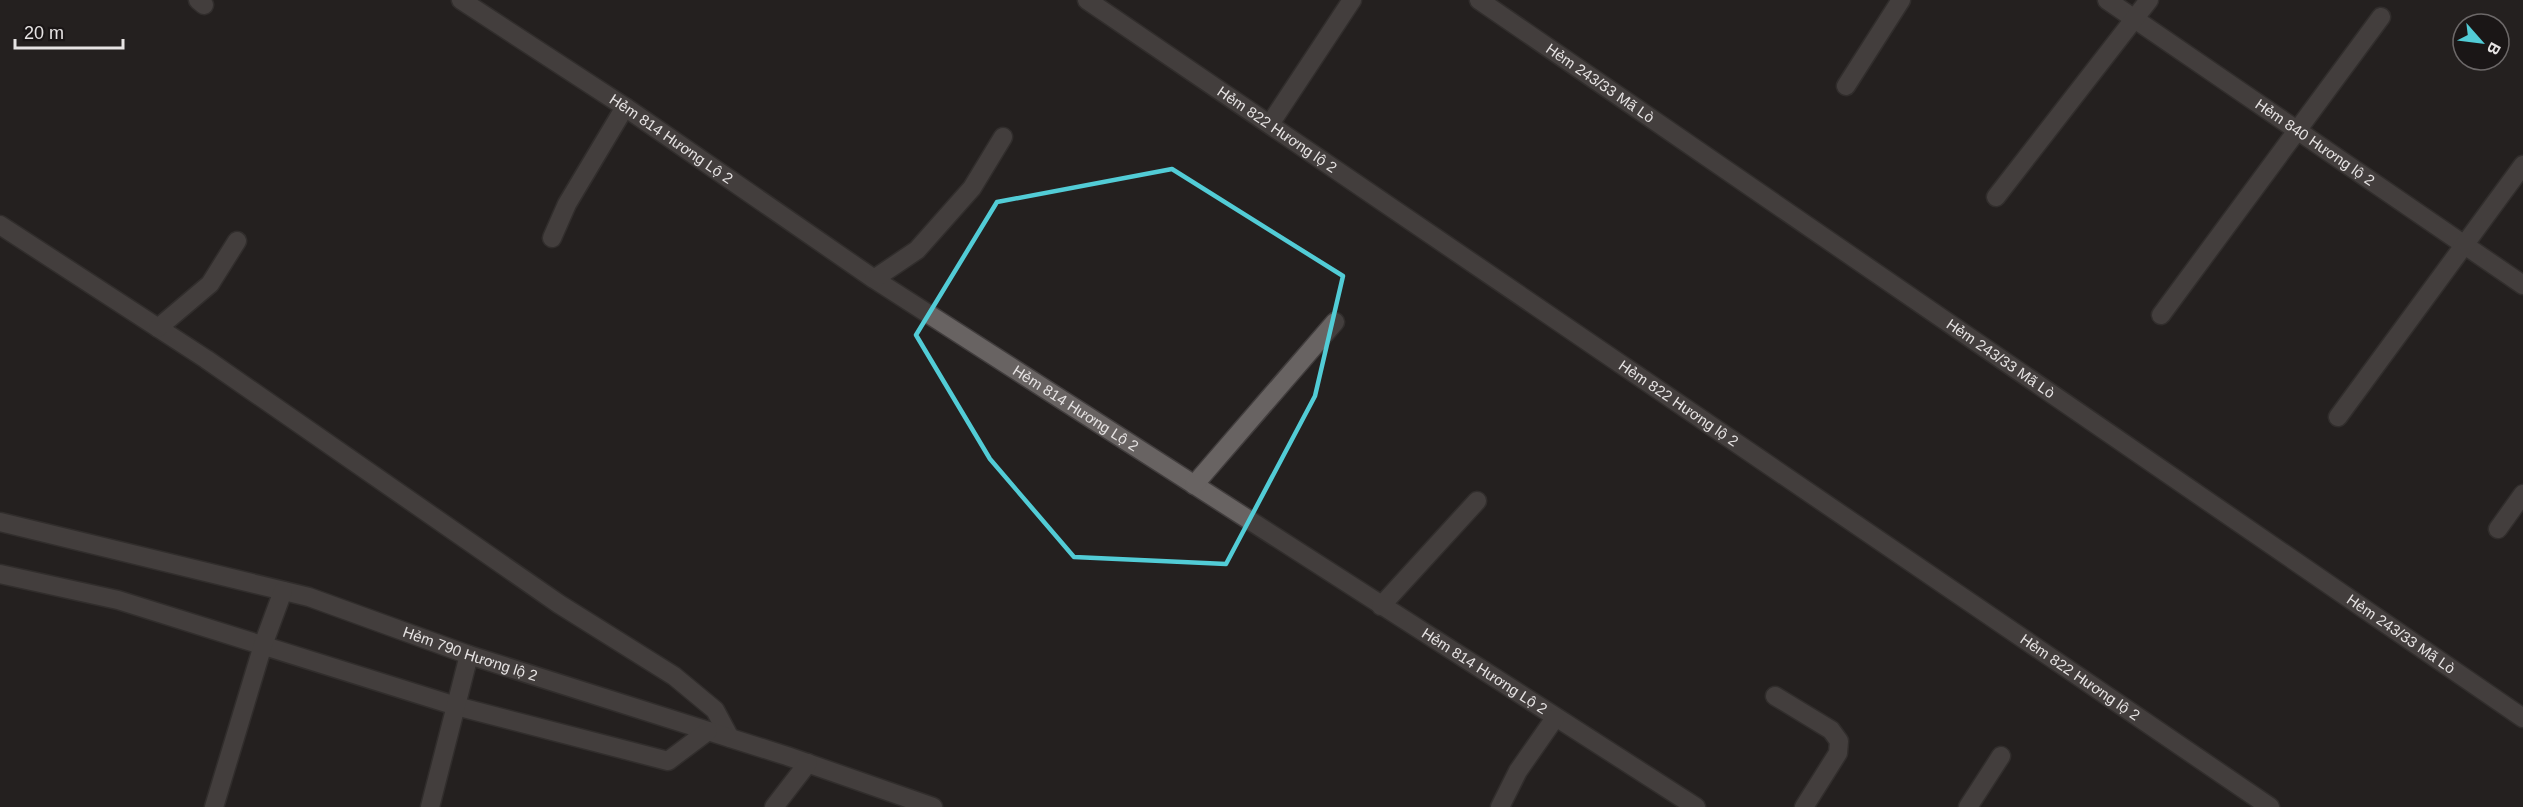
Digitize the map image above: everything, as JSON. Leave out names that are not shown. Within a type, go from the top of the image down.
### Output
[{"type":"street","name":"Hẻm 814 Hương Lộ 2","points":[[461,0],[625,107],[874,279],[1696,807]]},
{"type":"street","name":"Hẻm 822 Hương lộ 2","points":[[1087,0],[2270,807]]},
{"type":"street","points":[[1270,124],[1352,0]]},
{"type":"street","name":"Hẻm 243/33 Mã Lò","points":[[1479,0],[2523,718]]},
{"type":"street","points":[[1846,86],[1901,0]]},
{"type":"street","name":"Hẻm 840 Hương lộ 2","points":[[2107,0],[2523,285]]},
{"type":"street","points":[[1996,197],[2149,0]]},
{"type":"street","points":[[2162,315],[2299,132],[2381,16]]},
{"type":"street","points":[[552,238],[567,204],[625,107]]},
{"type":"street","points":[[874,279],[917,250],[972,188],[1003,137]]},
{"type":"street","points":[[2338,417],[2466,246],[2523,165]]},
{"type":"street","points":[[0,225],[158,328],[559,604],[674,676],[715,710],[730,738]]},
{"type":"street","points":[[158,328],[210,284],[237,241]]},
{"type":"street","points":[[1194,485],[1335,322]]},
{"type":"street","points":[[2498,529],[2523,494]]},
{"type":"street","points":[[1381,606],[1477,501]]},
{"type":"street","name":"Hẻm 790 Hương lộ 2","points":[[0,522],[309,597],[469,655],[808,763],[933,807]]},
{"type":"street","points":[[0,573],[118,600],[456,706],[668,761],[708,731]]},
{"type":"street","points":[[214,807],[263,645],[284,591]]},
{"type":"street","points":[[430,807],[469,655]]},
{"type":"street","points":[[1775,696],[1831,730],[1839,741],[1838,753],[1804,807]]},
{"type":"street","points":[[1500,807],[1518,771],[1555,718]]},
{"type":"street","points":[[1968,807],[2001,756]]},
{"type":"street","points":[[774,807],[808,763]]},
{"type":"highlighted area","points":[[1172,169],[1343,276],[1315,396],[1226,564],[1074,557],[990,459],[916,335],[997,202]]}]
